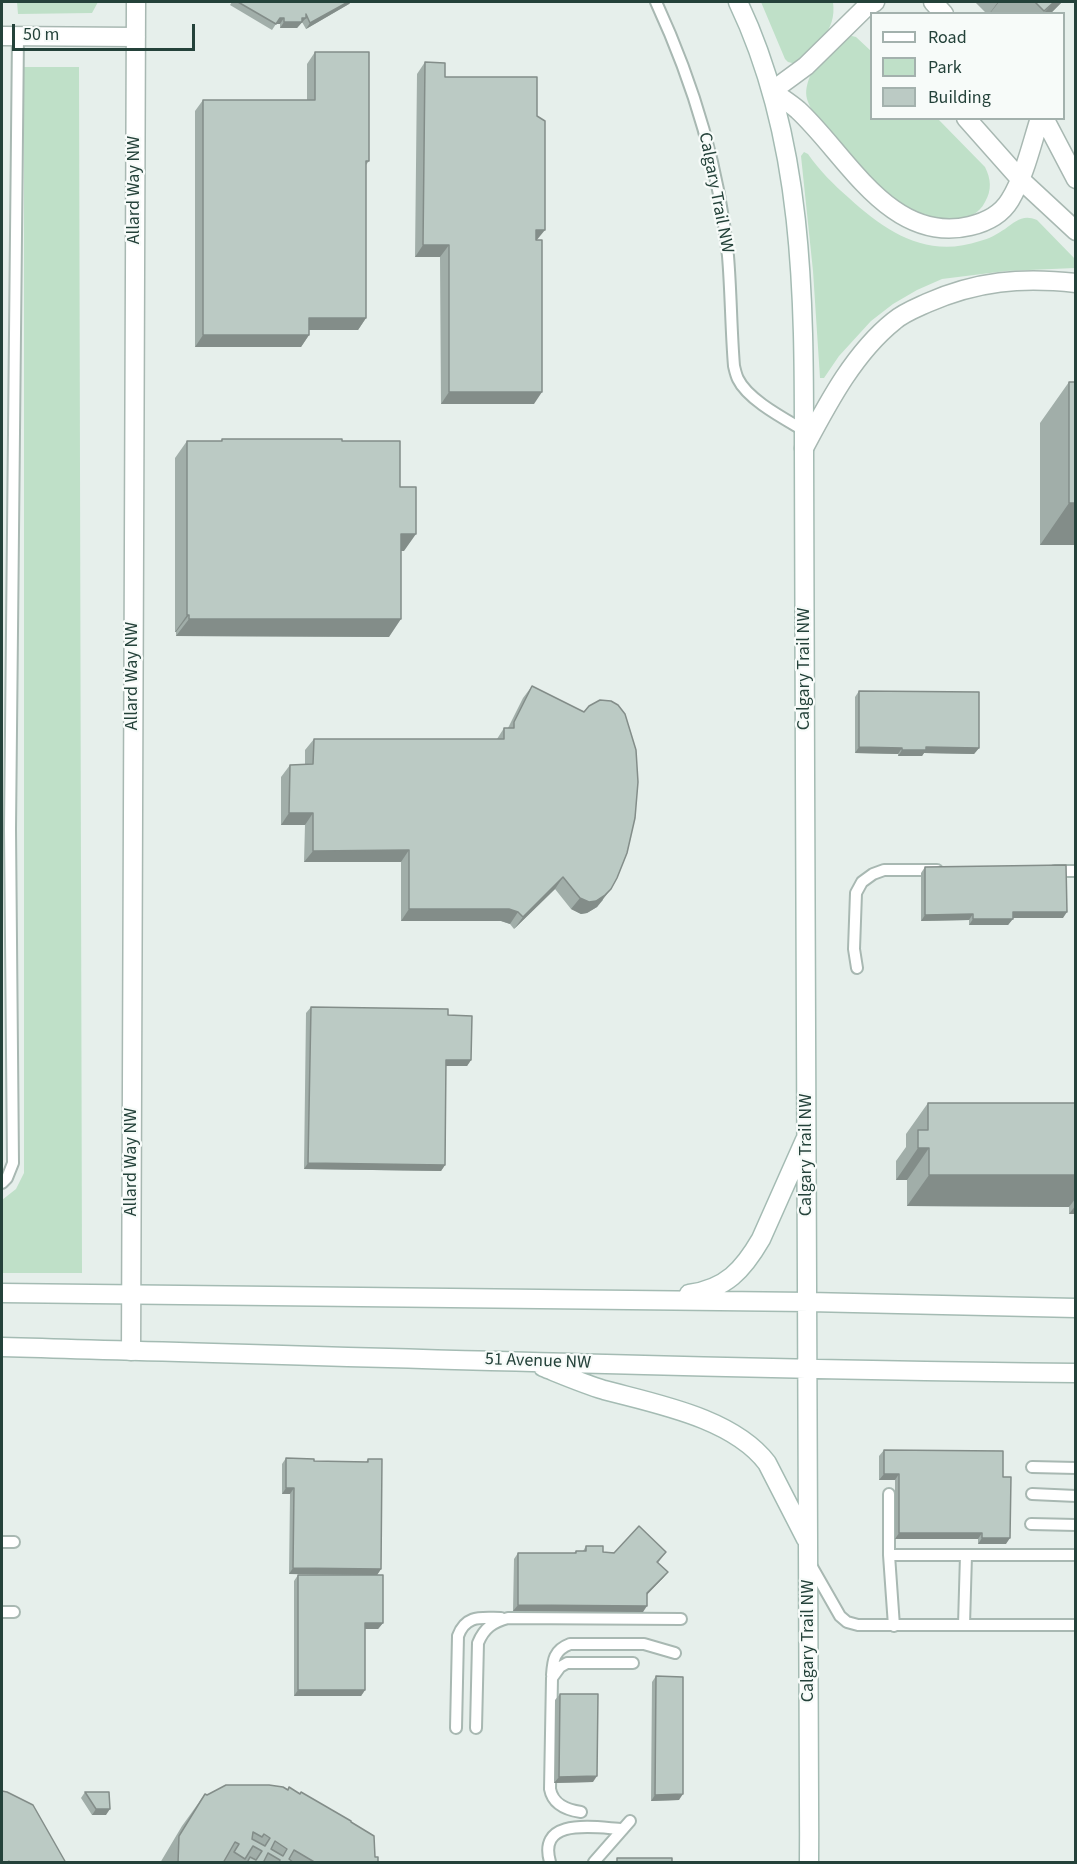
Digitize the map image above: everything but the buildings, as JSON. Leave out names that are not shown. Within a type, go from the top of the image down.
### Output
[{"type":"main road","name":"Allard Way NW","points":[[131,1351],[136,2]]},
{"type":"main road","name":"Calgary Trail NW","points":[[738,2],[749,25],[772,91],[788,161],[802,283],[809,1302],[809,1863]]},
{"type":"main road","points":[[868,7],[806,66],[772,91],[797,110],[874,195],[893,209],[924,224],[954,229],[986,222],[1009,202],[1021,180],[1041,120]]},
{"type":"main road","points":[[10,36],[136,37]]},
{"type":"main road","points":[[968,120],[1021,180],[1076,231]]},
{"type":"main road","points":[[1043,120],[1076,179]]},
{"type":"main road","name":"Calgary Trail NW","points":[[804,440],[859,357],[896,319],[947,294],[977,285],[1035,280],[1076,283]]},
{"type":"main road","points":[[643,1301],[705,1292],[721,1285],[743,1267],[761,1239],[807,1136]]},
{"type":"main road","points":[[2,1293],[809,1302],[1076,1308]]},
{"type":"main road","name":"51 Avenue NW","points":[[2,1347],[808,1369],[1076,1373]]},
{"type":"main road","points":[[531,1362],[603,1390],[670,1407],[735,1435],[759,1454],[766,1463],[808,1544]]},
{"type":"lane","name":"Calgary Trail NW","points":[[656,2],[683,64],[713,166],[728,256],[734,366],[738,381],[804,440]]},
{"type":"lane","points":[[2,1183],[7,1178],[13,1162],[6,829],[10,36]]},
{"type":"lane","points":[[857,968],[854,949],[856,893],[862,882],[873,873],[884,870],[944,870]]},
{"type":"lane","points":[[1040,871],[1076,871]]},
{"type":"lane","points":[[1032,1467],[1076,1468]]},
{"type":"lane","points":[[889,1494],[889,1555],[894,1626]]},
{"type":"lane","points":[[1032,1494],[1076,1496]]},
{"type":"lane","points":[[1031,1524],[1076,1525]]},
{"type":"lane","points":[[2,1542],[14,1542]]},
{"type":"lane","points":[[889,1555],[1076,1555]]},
{"type":"lane","points":[[964,1625],[966,1555]]},
{"type":"lane","points":[[809,1562],[840,1616],[858,1625],[1076,1625]]},
{"type":"lane","points":[[2,1612],[14,1612]]},
{"type":"lane","points":[[476,1728],[478,1642],[488,1627],[496,1621],[508,1618]]},
{"type":"lane","points":[[456,1728],[458,1636],[466,1622],[471,1619],[681,1619]]},
{"type":"lane","points":[[581,1812],[566,1809],[551,1796],[552,1664],[556,1653],[562,1647],[570,1644],[644,1644],[675,1653]]},
{"type":"lane","points":[[552,1678],[554,1673],[567,1663],[633,1663]]},
{"type":"lane","points":[[550,1863],[549,1844],[553,1835],[558,1831],[579,1827],[627,1825],[594,1863]]},
{"type":"green space","points":[[17,2],[98,2],[92,13],[18,14]]},
{"type":"green space","points":[[761,2],[833,2],[832,22],[824,37],[811,51],[796,64],[788,62]]},
{"type":"green space","points":[[847,37],[856,37],[870,50],[870,120],[939,120],[985,167],[989,176],[990,189],[983,206],[976,212],[955,219],[918,214],[905,207],[872,181],[824,128],[807,99],[808,82],[810,76]]},
{"type":"green space","points":[[24,67],[79,67],[82,1273],[2,1273],[2,1200],[16,1189],[24,1173]]},
{"type":"green space","points":[[804,152],[832,183],[863,210],[878,222],[908,239],[942,247],[961,246],[990,238],[1020,219],[1032,218],[1037,220],[1075,259],[1075,268],[1006,271],[942,279],[893,304],[871,321],[839,356],[824,378],[820,378],[813,271],[801,156]]}]
